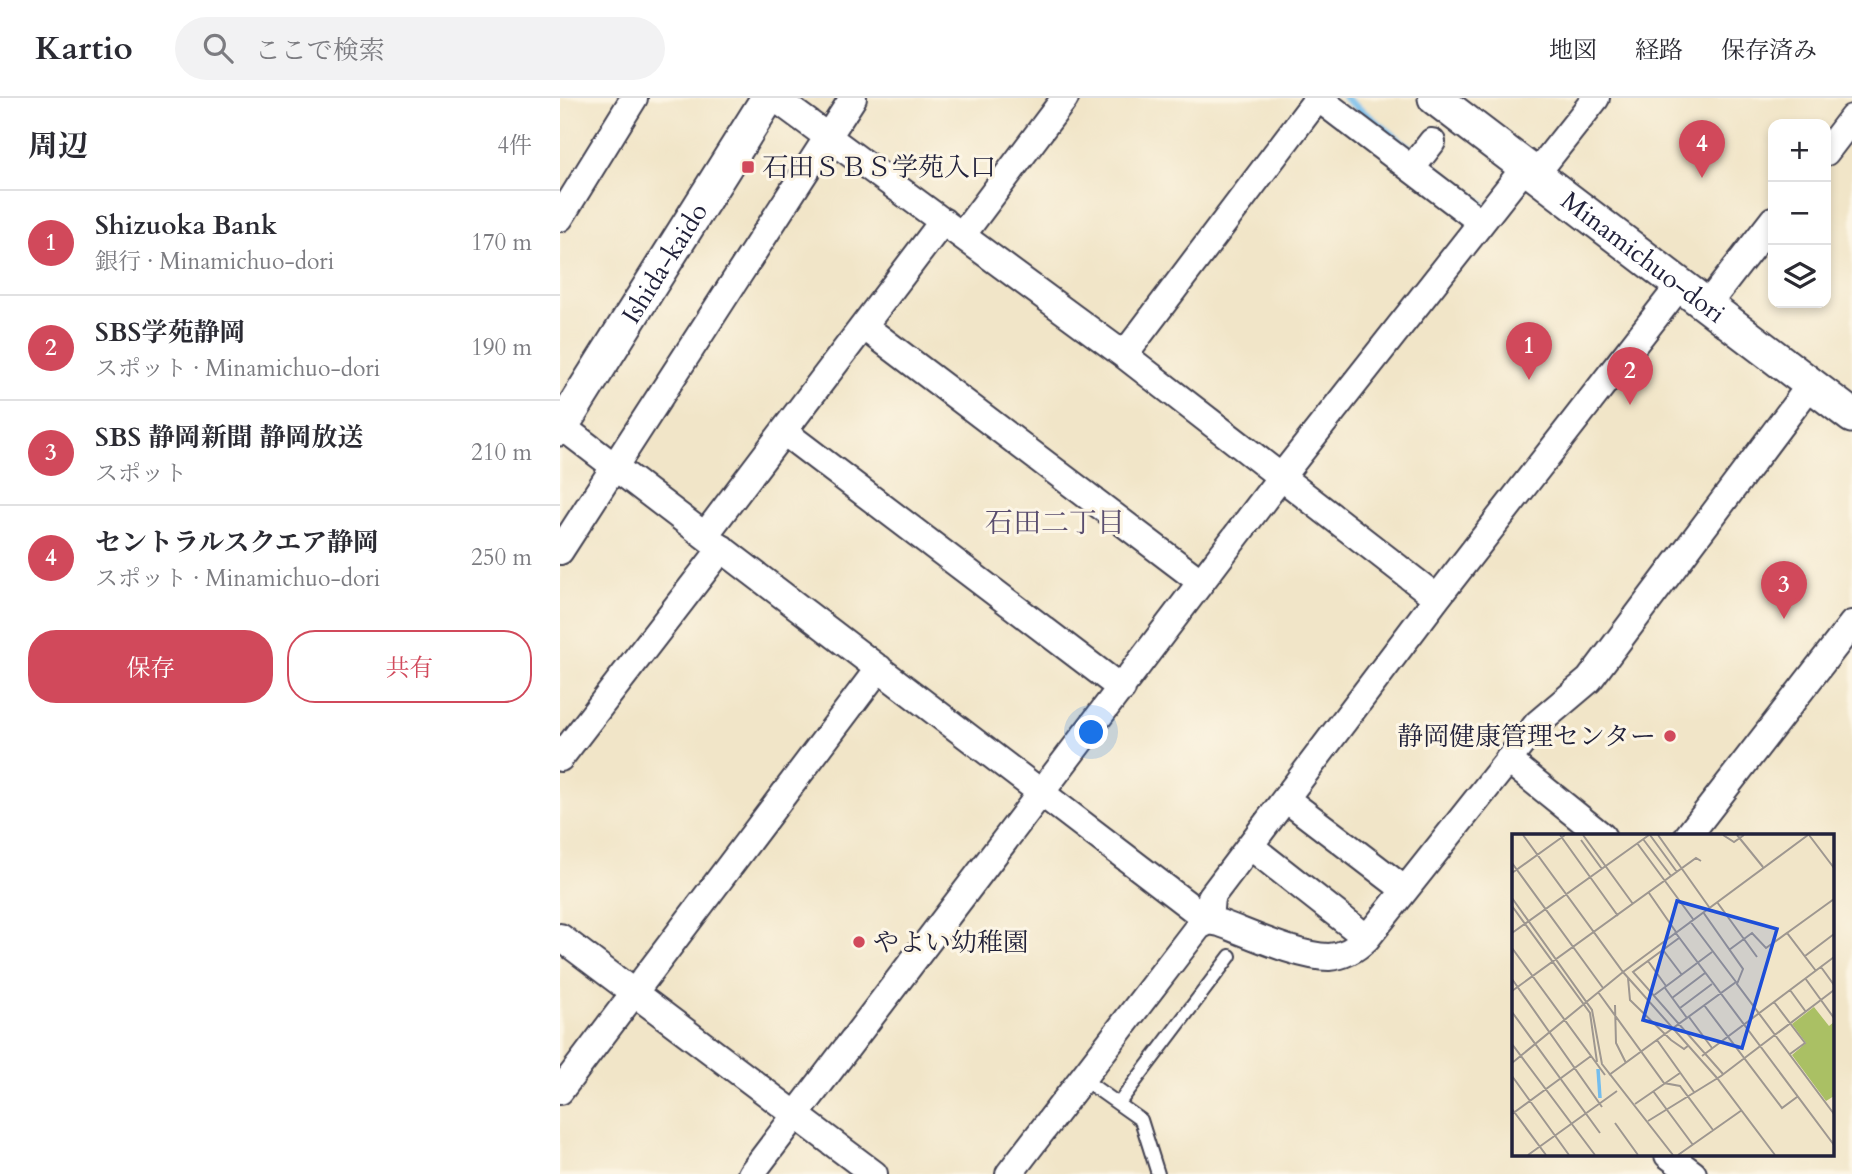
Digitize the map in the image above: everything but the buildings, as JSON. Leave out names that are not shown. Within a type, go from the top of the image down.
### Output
[{"type":"street","points":[[560,218],[634,98]]},
{"type":"street","name":"Ishida-kaido","points":[[561,427],[768,98]]},
{"type":"street","points":[[775,98],[1124,355],[1437,598]]},
{"type":"street","points":[[560,551],[853,98]]},
{"type":"street","points":[[560,758],[713,542],[784,432],[865,327],[1065,98]]},
{"type":"street","points":[[1124,355],[1318,98],[1481,222]]},
{"type":"street","name":"Minamichuo-dori","points":[[1435,98],[1852,416]]},
{"type":"street","points":[[751,1174],[1281,477],[1481,222],[1597,98]]},
{"type":"street","points":[[1831,145],[1852,118]]},
{"type":"street","points":[[1411,169],[1432,142]]},
{"type":"street","points":[[1707,305],[1768,226]]},
{"type":"street","points":[[1009,1174],[1189,937],[1209,921],[1211,897],[1437,598],[1680,285]]},
{"type":"street","points":[[865,327],[1201,582]]},
{"type":"street","points":[[561,427],[1209,921],[1311,954],[1330,957],[1358,947],[1367,938],[1537,724],[1589,680],[1811,384]]},
{"type":"street","points":[[784,432],[1122,689]]},
{"type":"street","points":[[1690,834],[1852,624]]},
{"type":"street","points":[[560,1091],[879,668]]},
{"type":"street","points":[[1508,761],[1599,834]]},
{"type":"street","points":[[1286,800],[1405,890]]},
{"type":"street","points":[[1250,846],[1367,938]]},
{"type":"street","points":[[560,937],[874,1174]]},
{"type":"street","points":[[1669,1156],[1693,1174]]},
{"type":"lane","points":[[1119,1103],[1230,956]]},
{"type":"lane","points":[[1083,1079],[1141,1120],[1158,1174]]},
{"type":"waterway","points":[[1345,98],[1482,203]]},
{"type":"place","name":"石田ＳＢＳ学苑入口","points":[[748,167]]},
{"type":"place","name":"セントラルスクエア静岡","points":[[1702,178]]},
{"type":"place","name":"Shizuoka Bank","points":[[1529,380]]},
{"type":"place","name":"SBS学苑静岡","points":[[1630,405]]},
{"type":"place","name":"SBS 静岡新聞 静岡放送","points":[[1784,619]]},
{"type":"place","name":"静岡健康管理センター","points":[[1670,736]]},
{"type":"place","name":"やよい幼稚園","points":[[859,942]]},
{"type":"district","name":"石田二丁目","points":[[1055,522]]}]
